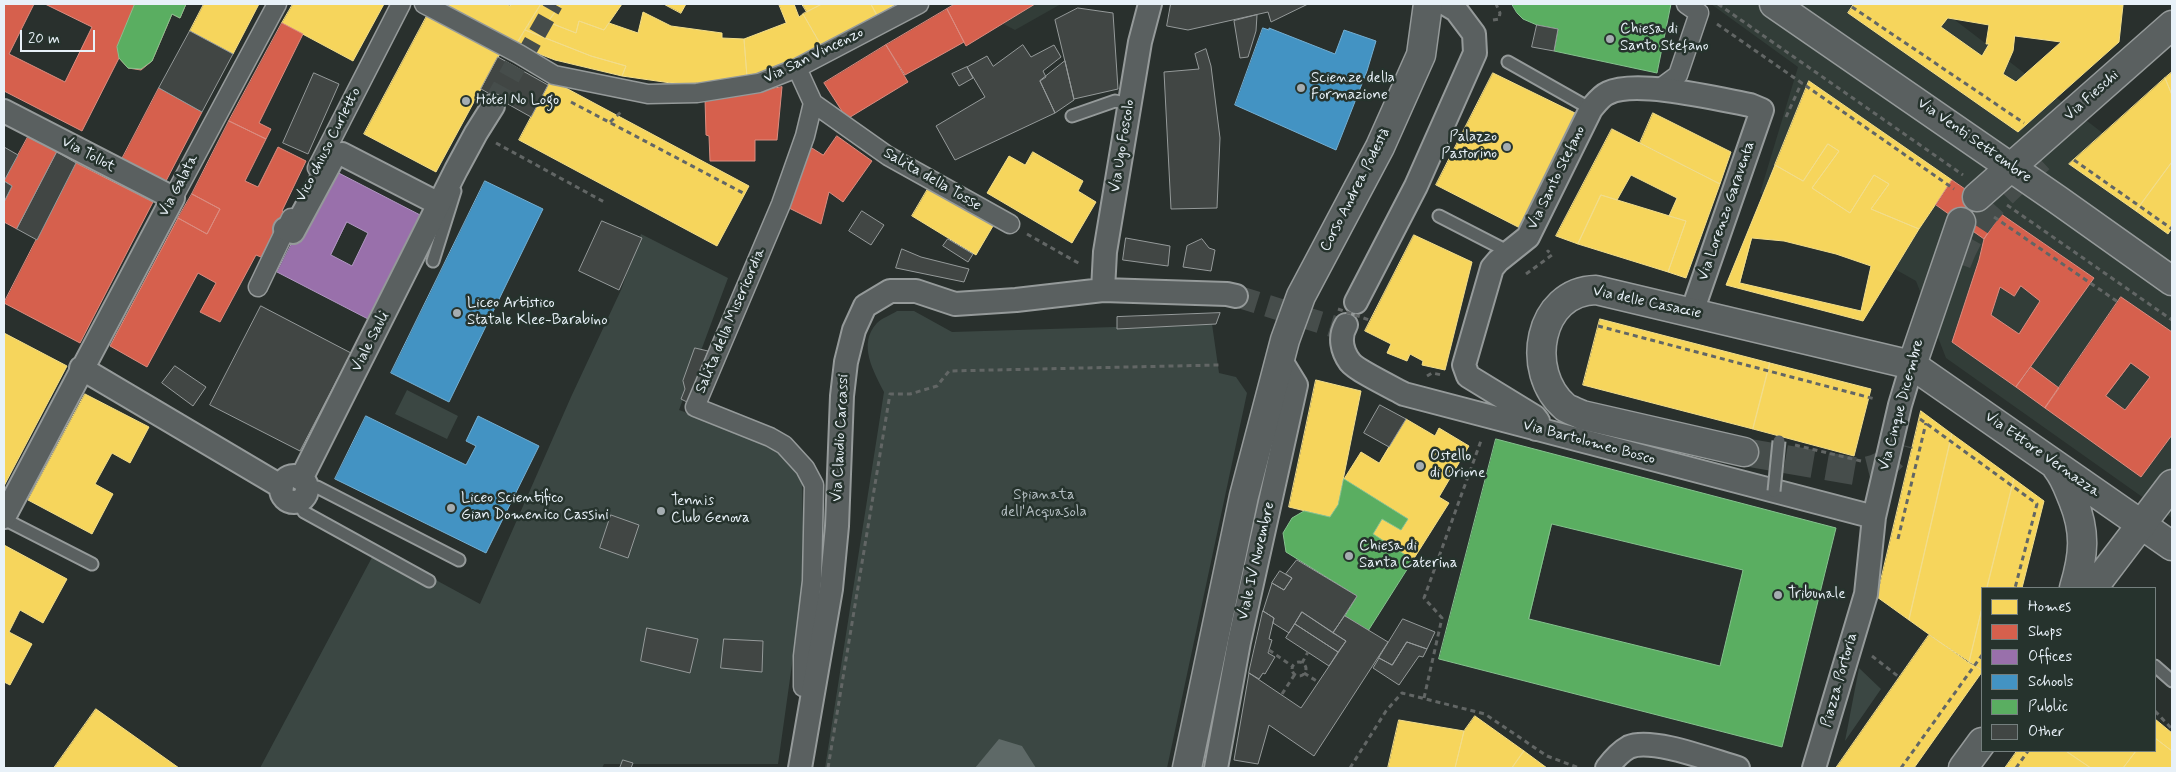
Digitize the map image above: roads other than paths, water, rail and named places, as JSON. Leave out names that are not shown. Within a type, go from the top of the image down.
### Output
[{"type":"street","name":"Via Galata","points":[[5,513],[277,4]]},
{"type":"street","name":"Vico chiuso Curletto","points":[[258,286],[285,229],[401,4]]},
{"type":"street","name":"Via San Vincenzo","points":[[424,4],[517,60],[554,74],[648,94],[697,93],[759,83],[797,68],[919,4]]},
{"type":"street","name":"Via Ugo Foscolo","points":[[1103,290],[1105,252],[1140,42],[1150,4]]},
{"type":"street","name":"Corso Andrea Podestà","points":[[1285,334],[1301,296],[1380,147],[1421,55],[1428,4]]},
{"type":"street","name":"Via Bartolomeo Bosco","points":[[1446,4],[1456,10],[1474,34],[1475,53],[1416,186],[1348,319],[1342,344],[1351,363],[1404,394],[1874,517]]},
{"type":"street","name":"Via Venti Settembre","points":[[1774,4],[2011,167],[2172,281]]},
{"type":"street","points":[[1591,108],[1607,93],[1618,89],[1659,89],[1678,75],[1693,8]]},
{"type":"street","name":"Via Fieschi","points":[[2011,167],[2172,25]]},
{"type":"street","name":"Salita della Tosse","points":[[797,68],[813,102],[888,156],[1010,224]]},
{"type":"street","name":"Via Lorenzo Garaventa","points":[[1659,89],[1750,105],[1762,110],[1692,312]]},
{"type":"street","name":"Salita della Misericordia","points":[[803,688],[803,656],[812,581],[814,485],[805,468],[784,445],[770,437],[695,408],[781,204],[805,136],[813,102]]},
{"type":"street","name":"Viale Sauli","points":[[297,488],[420,246],[456,170],[476,132],[493,106]]},
{"type":"street","name":"Via Santo Stefano","points":[[1545,431],[1535,417],[1468,376],[1464,365],[1492,268],[1531,232],[1591,108]]},
{"type":"street","name":"Via Tollot","points":[[4,111],[173,198]]},
{"type":"street","points":[[285,229],[293,232],[334,156],[338,154],[342,154],[439,204]]},
{"type":"street","points":[[1981,194],[2011,167]]},
{"type":"street","name":"Via Cinque Dicembre","points":[[1866,594],[1874,517],[1900,405],[1961,222]]},
{"type":"street","name":"Via Claudio Carcassi","points":[[800,768],[831,589],[837,526],[842,396],[846,362],[854,330],[865,306],[890,291],[916,291],[955,304],[1016,300],[1103,290],[1227,294],[1236,296]]},
{"type":"street","name":"Via delle Casaccie","points":[[1744,452],[1582,415],[1566,408],[1548,386],[1540,361],[1541,344],[1545,331],[1559,306],[1578,293],[1596,290],[1912,365]]},
{"type":"street","name":"Viale IV Novembre","points":[[1187,768],[1244,496],[1285,334]]},
{"type":"street","name":"Viale IV Novembre","points":[[1216,768],[1239,642],[1296,385],[1285,334]]},
{"type":"street","name":"Via Ettore Vernazza","points":[[1912,365],[2172,546]]},
{"type":"street","points":[[81,368],[297,488]]},
{"type":"street","points":[[2051,462],[2065,478],[2081,518],[2083,551],[2074,587]]},
{"type":"street","points":[[2094,587],[2172,484]]},
{"type":"street","name":"Piazza Portoria","points":[[1815,768],[1866,594]]},
{"type":"street","points":[[1963,768],[1981,743]]},
{"type":"street","points":[[1607,768],[1615,758],[1629,748],[1639,745],[1654,745],[1676,750],[1738,768]]},
{"type":"lane","points":[[1508,62],[1591,108]]},
{"type":"lane","points":[[1072,116],[1115,101],[1131,104]]},
{"type":"lane","points":[[433,261],[454,195],[456,170]]},
{"type":"lane","points":[[1439,216],[1509,252]]},
{"type":"lane","points":[[1774,491],[1780,441]]},
{"type":"lane","points":[[430,581],[304,512],[297,488],[316,487],[459,560]]},
{"type":"lane","name":"Via Galata","points":[[5,513],[92,564]]},
{"type":"lane","points":[[2156,667],[2172,681]]},
{"type":"tunnel","points":[[524,57],[554,4]]},
{"type":"tunnel","points":[[493,106],[515,66]]},
{"type":"tunnel","points":[[1957,263],[1964,246],[1981,218],[2002,194],[2040,159]]},
{"type":"tunnel","points":[[1236,296],[1335,327]]},
{"type":"tunnel","points":[[1744,452],[1860,472],[1884,464],[1897,451],[1899,444]]},
{"type":"place","name":"Chiesa di Santo Stefano","points":[[1610,39]]},
{"type":"place","name":"Scienze della Formazione","points":[[1301,88]]},
{"type":"place","name":"Hotel No Logo","points":[[466,101]]},
{"type":"place","name":"Palazzo Pastorino","points":[[1507,147]]},
{"type":"place","name":"Liceo Artistico Statale Klee-Barabino","points":[[457,313]]},
{"type":"place","name":"Ostello di Orione","points":[[1420,466]]},
{"type":"place","name":"Liceo Scientifico Gian Domenico Cassini","points":[[451,508]]},
{"type":"place","name":"Tennis Club Genova","points":[[661,511]]},
{"type":"place","name":"Chiesa di Santa Caterina","points":[[1349,556]]},
{"type":"place","name":"Tribunale","points":[[1778,595]]},
{"type":"park label","name":"Spianata dell'Acquasola","points":[[1044,504]]}]
